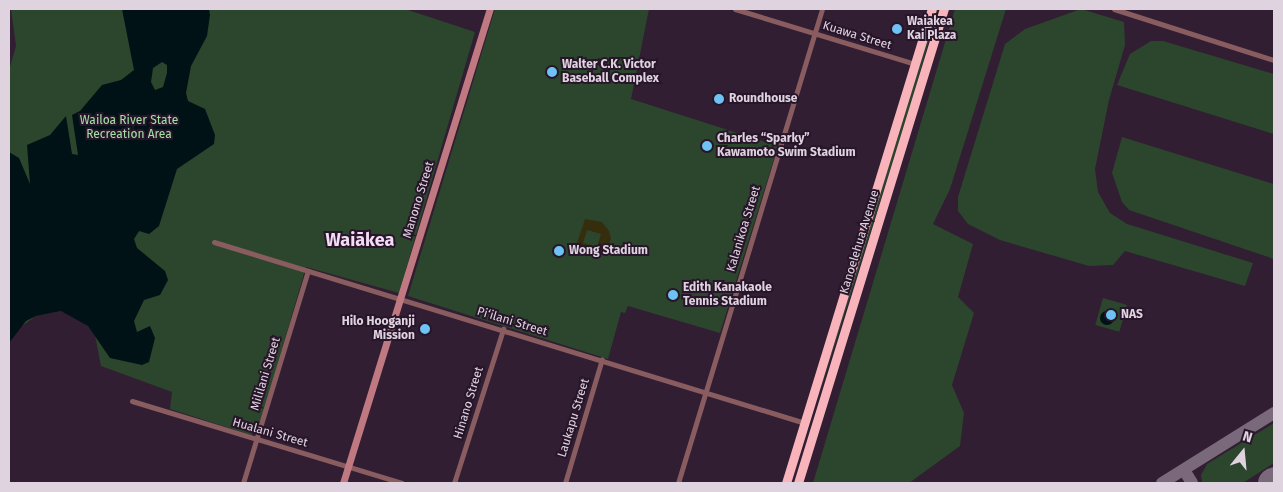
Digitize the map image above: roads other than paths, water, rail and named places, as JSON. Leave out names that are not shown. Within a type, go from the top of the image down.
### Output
[{"type":"highway","name":"Kanoelehua Avenue","points":[[786,483],[932,9]]},
{"type":"highway","name":"Kanoelehua Avenue","points":[[798,483],[944,9]]},
{"type":"highway","points":[[811,441],[805,422],[824,401]]},
{"type":"street","name":"Manono Street","points":[[343,483],[490,9]]},
{"type":"street","name":"Kuawa Street","points":[[735,9],[915,64]]},
{"type":"street","name":"Kalanikoa Street","points":[[678,483],[822,9]]},
{"type":"street","points":[[1114,9],[1274,60]]},
{"type":"street","name":"Pi‘ilani Street","points":[[214,242],[805,422]]},
{"type":"street","name":"Mililani Street","points":[[244,483],[308,271]]},
{"type":"street","name":"Hinano Street","points":[[454,483],[503,330]]},
{"type":"street","name":"Laukapu Street","points":[[565,483],[602,359]]},
{"type":"street","name":"Hualani Street","points":[[132,401],[402,483]]},
{"type":"place","name":"Waiakea Kai Plaza","points":[[897,29]]},
{"type":"place","name":"Walter C.K. Victor Baseball Complex","points":[[552,72]]},
{"type":"place","name":"Roundhouse","points":[[719,99]]},
{"type":"place","name":"Charles “Sparky” Kawamoto Swim Stadium","points":[[707,146]]},
{"type":"place","name":"Wong Stadium","points":[[559,251]]},
{"type":"place","name":"Edith Kanakaole Tennis Stadium","points":[[673,295]]},
{"type":"place","name":"NAS","points":[[1111,315]]},
{"type":"place","name":"Hilo Hooganji Mission","points":[[425,329]]},
{"type":"district","name":"Waiākea","points":[[360,240]]},
{"type":"park label","name":"Wailoa River State Recreation Area","points":[[129,128]]}]
